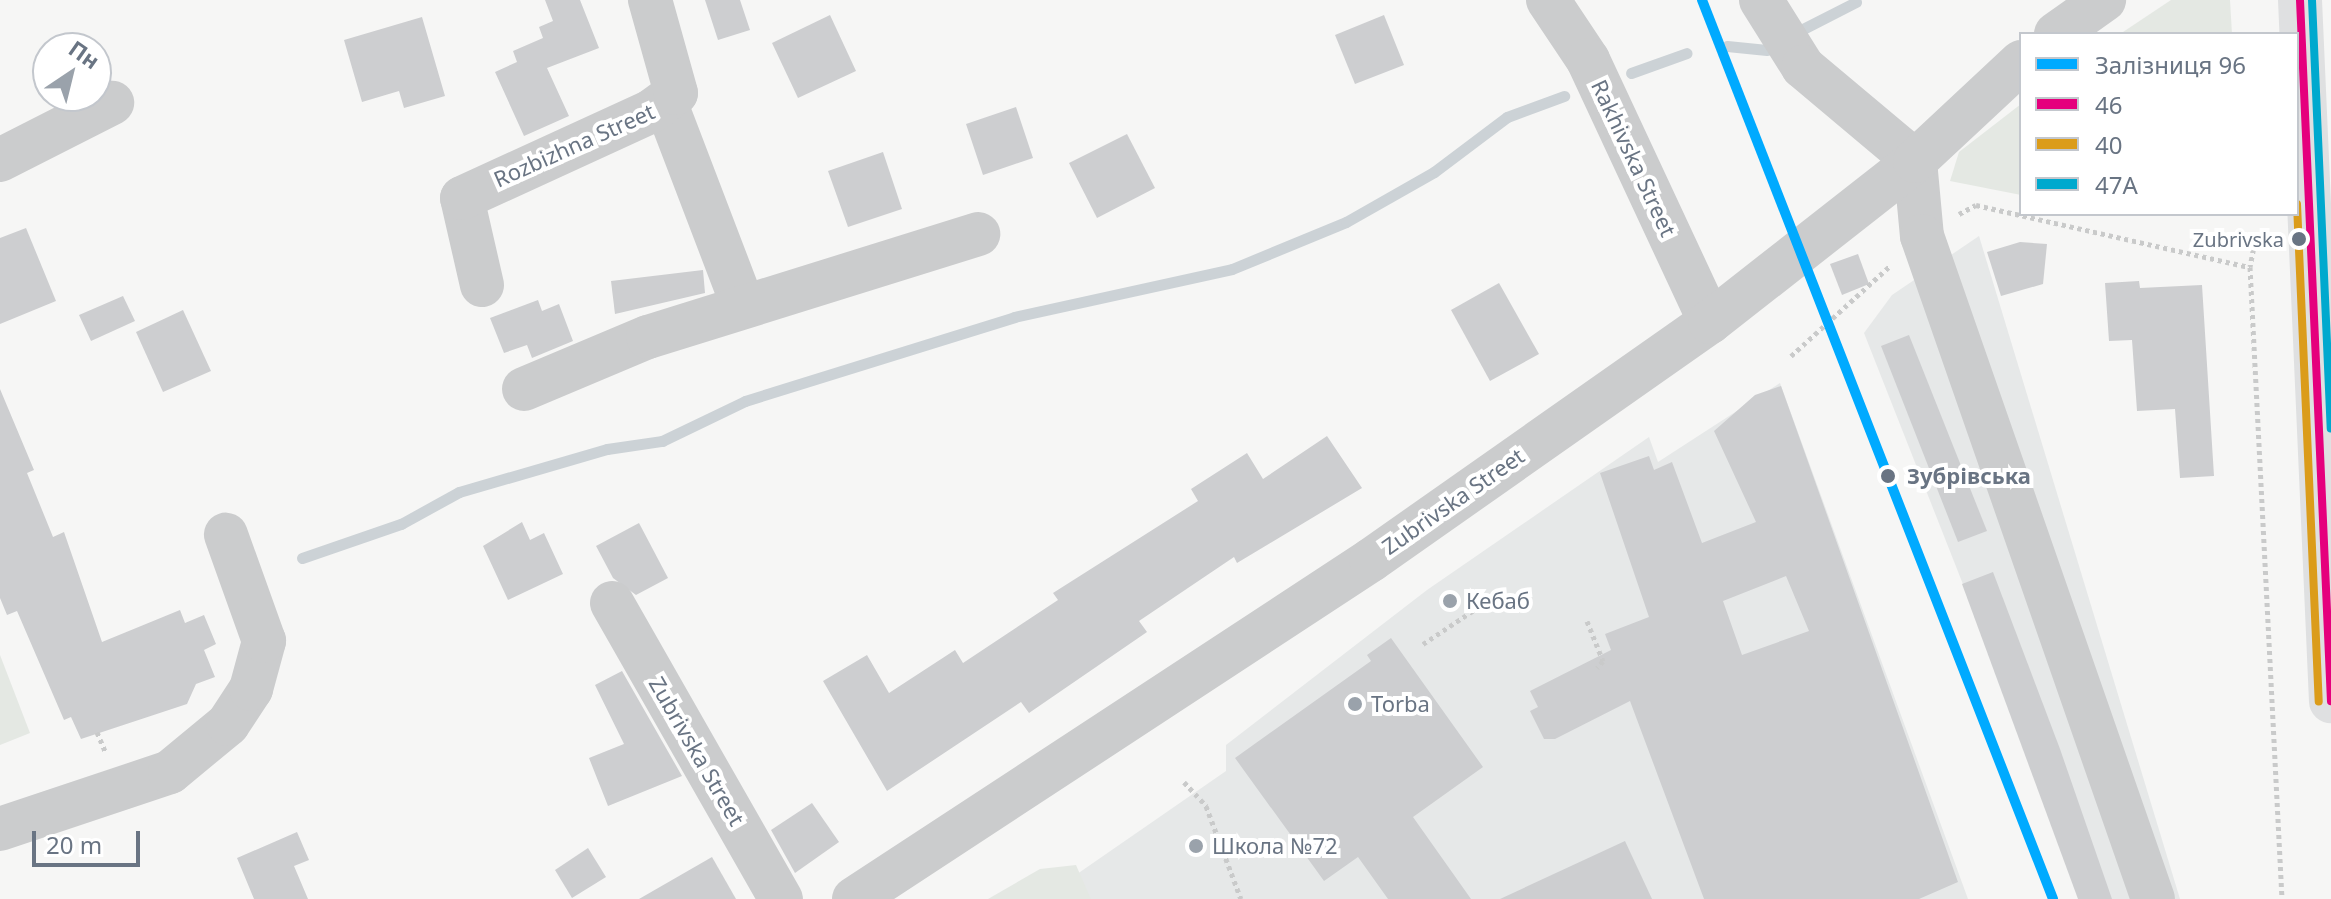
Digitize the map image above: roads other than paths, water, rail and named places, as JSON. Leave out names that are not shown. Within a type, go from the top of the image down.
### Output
[{"type":"main road","points":[[2300,0],[2320,176],[2331,701]]},
{"type":"street","name":"Rozbizhna Street","points":[[482,285],[462,198],[666,104],[678,86],[650,0]]},
{"type":"street","name":"Rakhivska Street","points":[[1548,0],[1588,60],[1710,322]]},
{"type":"street","points":[[1761,0],[1803,67],[1915,161],[1922,236],[2153,899]]},
{"type":"street","points":[[2059,32],[2104,0]]},
{"type":"street","name":"Zubrivska Street","points":[[879,892],[1371,560],[1710,322],[1915,161],[2019,64]]},
{"type":"street","points":[[666,104],[743,306]]},
{"type":"street","points":[[0,160],[94,112]]},
{"type":"street","points":[[524,389],[743,306],[978,234]]},
{"type":"street","points":[[0,829],[170,772],[228,724],[251,689],[264,641],[226,535]]},
{"type":"street","name":"Zubrivska Street","points":[[612,603],[781,899]]},
{"type":"waterway","points":[[1799,31],[1856,2]]},
{"type":"waterway","points":[[1727,46],[1767,50]]},
{"type":"waterway","points":[[1631,73],[1687,53]]},
{"type":"waterway","points":[[302,558],[401,524],[459,492],[607,449],[662,441],[745,401],[1014,317],[1232,269],[1346,222],[1434,172],[1507,117],[1564,96]]},
{"type":"rail line","name":"96","points":[[1702,0],[2053,899]]},
{"type":"place","name":"Zubrivska","points":[[2299,239]]},
{"type":"place","name":"Зубрівська","points":[[1888,476]]},
{"type":"place","name":"Кебаб","points":[[1450,601]]},
{"type":"place","name":"Torba","points":[[1355,704]]},
{"type":"place","name":"Школа №72","points":[[1196,846]]}]
